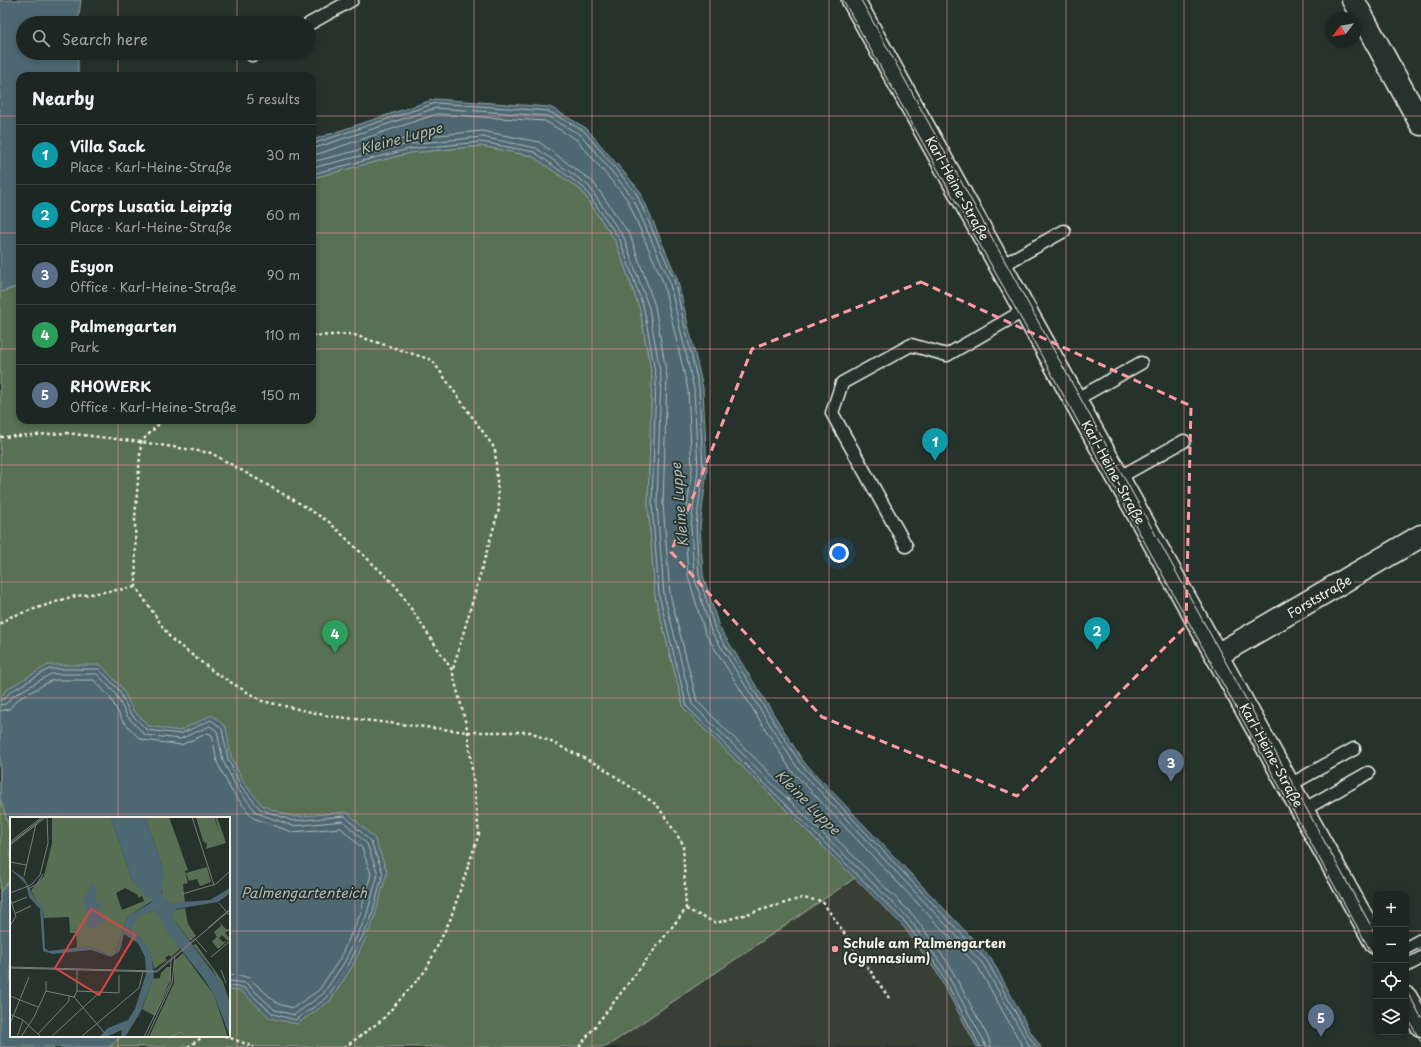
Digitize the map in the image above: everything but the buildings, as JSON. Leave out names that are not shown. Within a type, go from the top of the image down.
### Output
[{"type":"main road","name":"Karl-Heine-Straße","points":[[853,0],[1373,938]]},
{"type":"main road","points":[[1361,3],[1421,124]]},
{"type":"main road","name":"Forststraße","points":[[1216,656],[1421,536]]},
{"type":"main road","points":[[1407,999],[1421,1025]]},
{"type":"lane","points":[[316,20],[352,0]]},
{"type":"lane","points":[[1001,266],[1064,231]]},
{"type":"lane","points":[[906,546],[832,413],[842,383],[911,345],[947,355],[1025,310]]},
{"type":"lane","points":[[1075,400],[1141,363]]},
{"type":"lane","points":[[1118,478],[1184,441]]},
{"type":"lane","points":[[1288,786],[1354,749]]},
{"type":"lane","points":[[1302,810],[1368,773]]},
{"type":"lane","points":[[1409,946],[1421,940]]},
{"type":"lane","points":[[1409,964],[1421,958]]},
{"type":"path","points":[[316,336],[351,334],[432,360],[495,449],[499,509],[452,670]]},
{"type":"path","points":[[159,424],[141,442],[135,518],[136,587],[171,639],[217,674],[262,701],[329,716],[468,732],[531,732],[600,766],[657,806],[682,844],[686,909],[579,1047]]},
{"type":"path","points":[[0,437],[66,433],[141,442],[211,454],[299,503],[329,522],[396,586],[452,670],[468,732],[479,834],[450,920],[426,970],[382,1020],[345,1047]]},
{"type":"path","points":[[0,624],[10,617],[71,597],[136,587]]},
{"type":"path","points":[[686,909],[716,923],[802,898],[822,901],[889,998]]},
{"type":"path","points":[[188,1047],[203,1037]]},
{"type":"path","points":[[228,1037],[254,1047]]},
{"type":"highlighted area","points":[[921,282],[1191,406],[1186,626],[1017,796],[822,717],[671,552],[752,349]]},
{"type":"shaded area","name":"Schule am Palmengarten (Gymnasium)","points":[[855,878],[903,926],[936,971],[977,1047],[606,1047]]},
{"type":"green space","points":[[481,146],[532,156],[581,190],[616,242],[640,310],[652,377],[648,504],[655,596],[684,709],[855,878],[606,1047],[0,1047],[0,292],[16,287],[16,424],[316,424],[316,177],[410,153]]},
{"type":"water","points":[[0,0],[81,0],[79,16],[16,16],[16,60],[78,60],[78,72],[16,72],[16,287],[0,292]]},
{"type":"water","name":"Kleine Luppe","points":[[435,99],[550,107],[586,128],[640,191],[677,278],[703,388],[707,470],[700,527],[703,575],[719,627],[803,761],[991,958],[1030,1031],[1041,1047],[977,1047],[936,971],[903,926],[684,709],[655,596],[648,504],[652,377],[640,310],[616,242],[581,190],[532,156],[481,146],[410,153],[316,177],[316,139]]},
{"type":"water","name":"Palmengartenteich","points":[[48,665],[101,665],[122,688],[133,710],[149,726],[179,731],[212,715],[226,727],[231,757],[244,783],[263,806],[293,817],[347,812],[375,839],[387,872],[374,920],[352,967],[330,1001],[297,1024],[270,1018],[241,991],[230,990],[230,817],[10,817],[10,831],[0,798],[0,699],[7,689]]},
{"type":"water","points":[[10,879],[10,1037],[121,1037],[109,1047],[0,1047],[0,892]]},
{"type":"tram line","points":[[843,0],[1018,313],[1373,956]]},
{"type":"tram line","points":[[861,0],[1373,930]]},
{"type":"tram line","points":[[1409,995],[1421,1017]]},
{"type":"tram line","points":[[1409,1020],[1421,1042]]},
{"type":"place","name":"Villa Sack","points":[[935,461]]},
{"type":"place","name":"Corps Lusatia Leipzig","points":[[1097,650]]},
{"type":"place","name":"Palmengarten","points":[[335,653]]},
{"type":"place","name":"Esyon","points":[[1171,782]]},
{"type":"place","name":"Schule am Palmengarten (Gymnasium)","points":[[835,949]]},
{"type":"place","name":"RHOWERK","points":[[1321,1037]]}]
